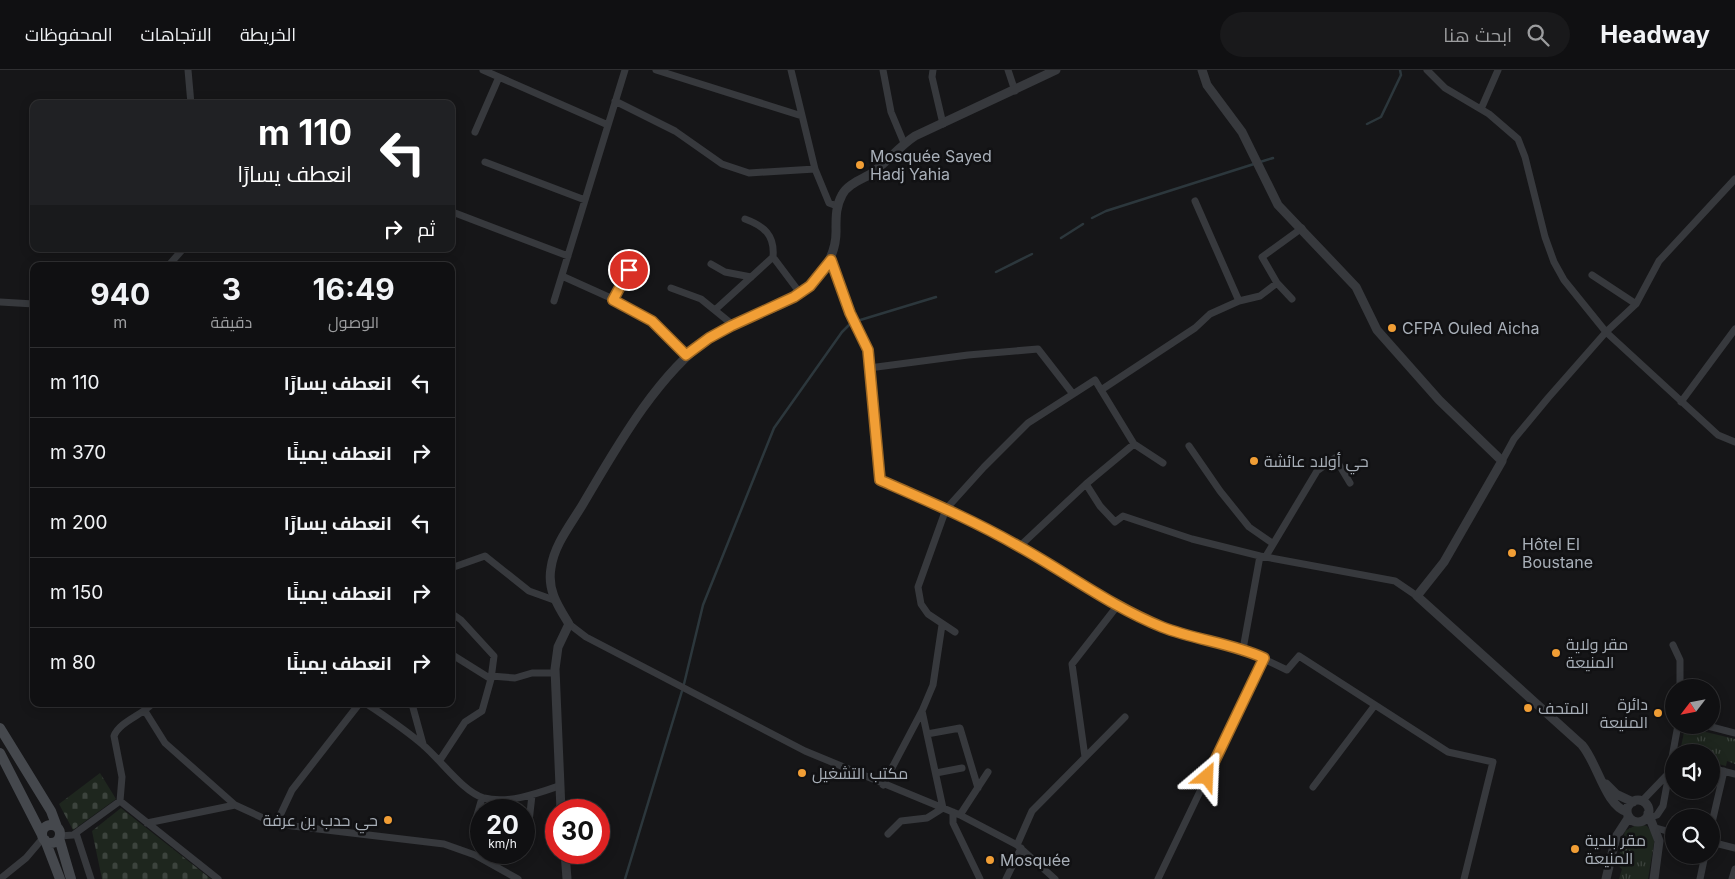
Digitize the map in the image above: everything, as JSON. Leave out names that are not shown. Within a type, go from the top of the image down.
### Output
[{"type":"main road","points":[[0,728],[51,811],[71,879]]},
{"type":"main road","points":[[0,754],[43,838],[60,879]]},
{"type":"main road","points":[[43,838],[44,829],[48,826],[59,834]]},
{"type":"main road","points":[[43,838],[53,843],[59,834]]},
{"type":"street","points":[[188,70],[192,100]]},
{"type":"street","points":[[483,70],[608,125]]},
{"type":"street","points":[[554,302],[625,70]]},
{"type":"street","points":[[656,70],[802,116]]},
{"type":"street","points":[[791,70],[815,170],[829,203],[837,206]]},
{"type":"street","points":[[883,70],[891,112],[904,143]]},
{"type":"street","points":[[933,70],[932,77],[943,124]]},
{"type":"street","points":[[1008,70],[1016,91]]},
{"type":"street","points":[[1055,879],[1019,846],[960,815],[883,785],[805,751],[586,637],[569,624],[554,600],[550,570],[554,553],[606,465],[655,393],[686,355],[709,338],[733,325],[772,309],[810,286],[831,260],[835,245],[834,218],[843,193],[880,167],[904,143],[1016,91],[1056,70]]},
{"type":"street","points":[[1202,70],[1206,85],[1242,132],[1278,205],[1302,228],[1356,287],[1377,330],[1439,400],[1502,460]]},
{"type":"street","points":[[1427,70],[1445,88],[1481,109],[1518,140],[1526,156],[1545,237],[1554,262],[1564,280],[1606,332],[1718,435],[1735,442]]},
{"type":"street","points":[[1481,109],[1498,70]]},
{"type":"street","points":[[475,132],[499,77]]},
{"type":"street","points":[[615,101],[675,131],[722,164],[749,173],[815,170]]},
{"type":"street","points":[[485,162],[585,200]]},
{"type":"street","points":[[1417,596],[1444,562],[1514,439],[1606,332],[1636,304],[1659,261],[1735,179]]},
{"type":"street","points":[[1195,201],[1239,301]]},
{"type":"street","points":[[455,213],[568,256]]},
{"type":"street","points":[[745,219],[761,224],[774,244],[773,257],[800,292]]},
{"type":"street","points":[[1292,299],[1277,283],[1262,257],[1302,228]]},
{"type":"street","points":[[172,262],[180,252]]},
{"type":"street","points":[[613,300],[638,256]]},
{"type":"street","points":[[716,309],[773,257]]},
{"type":"street","points":[[831,260],[850,313],[868,350],[880,480],[946,509],[1020,546],[1118,605],[1163,627],[1243,648],[1286,670],[1299,656],[1448,752],[1493,762],[1464,879]]},
{"type":"street","points":[[711,264],[725,272],[751,277]]},
{"type":"street","points":[[1592,275],[1636,304]]},
{"type":"street","points":[[562,276],[652,321],[686,355]]},
{"type":"street","points":[[1101,390],[1195,328],[1210,314],[1239,301],[1260,296],[1277,283]]},
{"type":"street","points":[[671,288],[701,299],[716,309],[733,325]]},
{"type":"street","points":[[0,302],[30,304]]},
{"type":"street","points":[[1681,402],[1735,329]]},
{"type":"street","points":[[870,368],[968,355],[1038,349],[1073,394]]},
{"type":"street","points":[[955,632],[928,614],[922,604],[918,587],[946,509],[1028,423],[1094,380],[1134,444],[1163,463]]},
{"type":"street","points":[[1020,546],[1086,484],[1134,444]]},
{"type":"street","points":[[1189,446],[1220,491],[1249,526],[1272,543]]},
{"type":"street","points":[[1243,648],[1263,556],[1317,471],[1335,458],[1350,483]]},
{"type":"street","points":[[1086,484],[1100,506],[1115,522],[1123,516],[1192,539],[1263,556],[1395,581],[1417,596],[1582,745],[1594,762],[1614,804],[1628,815],[1638,822],[1660,813],[1665,793]]},
{"type":"street","points":[[455,567],[485,556],[529,591],[554,600]]},
{"type":"street","points":[[1085,757],[1072,664],[1118,605]]},
{"type":"street","points":[[440,760],[465,722],[482,712],[491,678],[492,653],[455,616]]},
{"type":"street","points":[[560,799],[555,673],[558,647],[569,624]]},
{"type":"street","points":[[883,785],[922,711],[933,685],[942,625]]},
{"type":"street","points":[[1674,645],[1680,660],[1680,679]]},
{"type":"street","points":[[455,656],[491,678],[515,678],[532,673],[555,673]]},
{"type":"street","points":[[1158,879],[1264,658]]},
{"type":"street","points":[[1313,787],[1375,705]]},
{"type":"street","points":[[59,834],[76,833],[120,801],[122,777],[114,736],[119,728],[149,707]]},
{"type":"street","points":[[276,824],[292,790],[357,707]]},
{"type":"street","points":[[371,707],[424,745],[440,760],[455,779],[482,798],[502,799],[532,795],[559,786]]},
{"type":"street","points":[[413,707],[424,745]]},
{"type":"street","points":[[145,711],[165,743],[235,805],[276,824],[444,844],[475,855],[518,879]]},
{"type":"street","points":[[922,711],[943,808]]},
{"type":"street","points":[[1006,879],[1032,811],[1125,717]]},
{"type":"street","points":[[927,734],[960,728],[978,788]]},
{"type":"street","points":[[1720,729],[1735,733]]},
{"type":"street","points":[[936,773],[962,768]]},
{"type":"street","points":[[1720,771],[1735,774]]},
{"type":"street","points":[[960,815],[988,772]]},
{"type":"street","points":[[1715,809],[1724,772]]},
{"type":"street","points":[[1606,879],[1616,837],[1628,815],[1628,807],[1637,802],[1665,776]]},
{"type":"street","points":[[1602,780],[1616,794],[1647,806],[1648,817],[1656,828],[1659,841],[1654,879]]},
{"type":"street","points":[[532,795],[532,799]]},
{"type":"street","points":[[120,801],[218,879]]},
{"type":"street","points":[[147,824],[235,805]]},
{"type":"street","points":[[888,834],[901,821],[927,818],[943,808]]},
{"type":"street","points":[[953,812],[952,823],[980,879]]},
{"type":"street","points":[[1656,828],[1665,830]]},
{"type":"street","points":[[76,833],[91,879]]},
{"type":"street","points":[[0,879],[26,858],[43,838]]},
{"type":"street","points":[[1720,844],[1735,848]]},
{"type":"street","points":[[566,864],[567,879]]},
{"type":"street","points":[[1700,879],[1703,864]]},
{"type":"street","points":[[1732,879],[1735,869]]},
{"type":"green space","points":[[1684,734],[1714,734],[1735,739],[1735,764],[1727,761],[1726,766],[1720,764],[1720,744],[1682,744]]},
{"type":"green space","points":[[100,773],[116,799],[73,830],[59,804]]},
{"type":"green space","points":[[121,808],[211,879],[102,879],[92,831]]},
{"type":"green space","points":[[1638,824],[1647,826],[1655,837],[1648,879],[1619,879],[1622,869],[1617,865],[1625,831]]},
{"type":"waterway","points":[[1367,124],[1381,117],[1401,75],[1400,70]]},
{"type":"waterway","points":[[1260,162],[1273,158]]},
{"type":"waterway","points":[[1092,218],[1106,211],[1254,164]]},
{"type":"waterway","points":[[1061,238],[1083,224]]},
{"type":"waterway","points":[[996,272],[1032,254]]},
{"type":"waterway","points":[[857,321],[936,297]]},
{"type":"waterway","points":[[684,684],[703,605],[774,428],[842,332],[851,323]]},
{"type":"waterway","points":[[625,879],[682,691]]},
{"type":"place","name":"Mosquée Sayed Hadj Yahia","points":[[860,165]]},
{"type":"place","name":"CFPA Ouled Aicha","points":[[1392,328]]},
{"type":"place","name":"حي أولاد عائشة","points":[[1254,461]]},
{"type":"place","name":"Hôtel El Boustane","points":[[1512,553]]},
{"type":"place","name":"مقر ولاية المنيعة","points":[[1556,653]]},
{"type":"place","name":"المتحف","points":[[1528,708]]},
{"type":"place","name":"دائرة المنيعة","points":[[1658,713]]},
{"type":"place","name":"مكتب التشغيل","points":[[802,773]]},
{"type":"place","name":"حي حدب بن عرفة","points":[[388,820]]},
{"type":"place","name":"مقر بلدية المنيعة","points":[[1575,849]]},
{"type":"place","name":"Mosquée","points":[[990,860]]},
{"type":"route","points":[[629,270],[613,300],[652,321],[686,355],[709,338],[731,326],[772,309],[794,297],[810,286],[831,260],[850,313],[868,350],[880,480],[946,509],[1020,546],[1118,605],[1163,627],[1243,648],[1264,658],[1207,777]]}]
